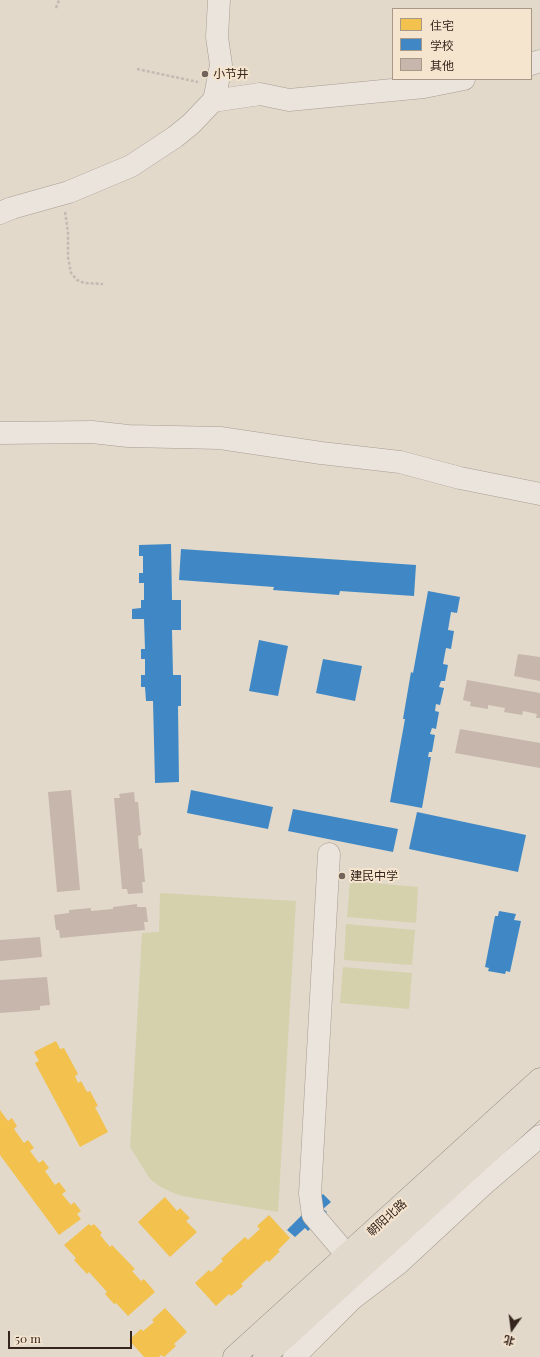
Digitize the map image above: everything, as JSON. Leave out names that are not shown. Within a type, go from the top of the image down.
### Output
[{"type":"main road","name":"朝阳北路","points":[[234,1357],[540,1078]]},
{"type":"main road","name":"朝阳北路","points":[[264,1357],[540,1105]]},
{"type":"street","points":[[0,213],[83,187],[131,166],[175,137],[191,124],[209,92],[221,65],[217,37],[220,0]]},
{"type":"street","points":[[209,92],[260,94],[290,100],[424,87],[459,80]]},
{"type":"street","points":[[0,433],[92,432],[128,436],[220,438],[321,453],[400,462],[460,478],[540,494]]},
{"type":"street","points":[[329,854],[310,1194],[313,1216],[347,1255]]},
{"type":"street","points":[[294,1357],[352,1300],[399,1263],[483,1185],[536,1148],[510,1133]]},
{"type":"path","points":[[56,8],[59,0]]},
{"type":"path","points":[[137,69],[209,92]]},
{"type":"path","points":[[57,195],[66,216],[68,257],[71,273],[77,280],[84,283],[103,284]]},
{"type":"shaded area","points":[[350,881],[418,887],[416,923],[347,917]]},
{"type":"shaded area","points":[[160,893],[296,901],[278,1212],[182,1196],[169,1191],[150,1179],[130,1147],[142,933],[159,932]]},
{"type":"shaded area","points":[[346,924],[415,930],[412,965],[344,960]]},
{"type":"shaded area","points":[[343,967],[412,973],[409,1009],[340,1003]]},
{"type":"building: 住宅","points":[[56,1041],[60,1049],[64,1048],[78,1074],[75,1076],[78,1083],[81,1081],[87,1092],[90,1091],[98,1106],[95,1107],[108,1132],[80,1147],[35,1063],[39,1061],[34,1052]]},
{"type":"building: 住宅","points":[[0,1110],[8,1121],[12,1118],[17,1126],[14,1129],[24,1143],[28,1140],[34,1148],[30,1151],[39,1163],[43,1160],[49,1168],[45,1171],[55,1185],[59,1182],[66,1191],[62,1194],[71,1205],[74,1202],[81,1211],[77,1214],[81,1219],[59,1235],[0,1155]]},
{"type":"building: 住宅","points":[[165,1197],[177,1211],[180,1208],[190,1218],[186,1221],[197,1232],[170,1257],[138,1222]]},
{"type":"building: 住宅","points":[[269,1215],[290,1238],[269,1262],[267,1260],[241,1284],[243,1286],[231,1296],[229,1294],[216,1306],[195,1283],[209,1270],[211,1272],[223,1261],[221,1259],[245,1237],[248,1240],[260,1229],[257,1226]]},
{"type":"building: 住宅","points":[[89,1224],[91,1226],[94,1224],[102,1233],[100,1235],[110,1247],[112,1245],[135,1269],[132,1271],[141,1281],[144,1279],[155,1292],[128,1316],[105,1294],[107,1292],[89,1272],[87,1274],[74,1260],[76,1258],[64,1245]]},
{"type":"building: 住宅","points":[[165,1308],[187,1332],[174,1344],[176,1346],[164,1357],[161,1355],[159,1357],[144,1357],[129,1340],[141,1329],[143,1331],[154,1322],[152,1320]]},
{"type":"building: 学校","points":[[171,544],[172,600],[181,600],[181,630],[172,630],[173,675],[181,675],[181,706],[178,706],[179,782],[155,783],[153,701],[146,701],[145,687],[141,687],[141,675],[145,675],[145,659],[141,659],[141,649],[145,649],[144,619],[132,619],[132,609],[141,608],[141,600],[144,600],[144,583],[139,583],[139,573],[143,573],[143,556],[139,556],[139,545]]},
{"type":"building: 学校","points":[[181,549],[416,565],[414,596],[340,591],[339,595],[273,590],[274,587],[179,580]]},
{"type":"building: 学校","points":[[428,591],[460,597],[457,613],[451,612],[448,630],[454,631],[451,649],[446,648],[443,664],[448,665],[445,681],[441,681],[439,687],[444,688],[440,705],[436,704],[435,711],[439,712],[436,729],[432,728],[430,734],[435,735],[432,752],[429,752],[428,757],[431,757],[422,808],[390,802],[405,719],[403,719],[411,672],[413,673]]},
{"type":"building: 学校","points":[[259,640],[288,646],[278,696],[249,691]]},
{"type":"building: 学校","points":[[323,659],[362,666],[355,701],[316,693]]},
{"type":"building: 学校","points":[[191,790],[273,807],[268,829],[187,813]]},
{"type":"building: 学校","points":[[293,809],[398,829],[393,852],[288,831]]},
{"type":"building: 学校","points":[[417,812],[526,835],[518,872],[409,849]]},
{"type":"building: 学校","points":[[499,911],[516,914],[514,920],[521,921],[510,972],[506,971],[505,974],[488,971],[489,968],[485,967],[495,916],[498,916]]},
{"type":"building: 学校","points":[[323,1194],[331,1202],[323,1209],[327,1212],[308,1231],[305,1228],[295,1237],[287,1230]]},
{"type":"building: 其他","points":[[518,654],[540,657],[540,681],[514,676]]},
{"type":"building: 其他","points":[[467,680],[540,693],[540,718],[536,718],[537,714],[523,711],[522,715],[504,712],[505,708],[488,705],[488,709],[470,706],[471,702],[463,700]]},
{"type":"building: 其他","points":[[460,729],[540,743],[540,768],[455,753]]},
{"type":"building: 其他","points":[[71,790],[80,890],[57,892],[48,792]]},
{"type":"building: 其他","points":[[134,792],[135,802],[138,802],[141,835],[138,836],[139,849],[142,848],[145,882],[142,882],[143,893],[128,894],[127,889],[122,889],[114,798],[120,798],[119,794]]},
{"type":"building: 其他","points":[[137,904],[137,907],[146,907],[148,922],[144,922],[145,930],[60,938],[59,930],[56,930],[54,915],[69,913],[69,910],[91,908],[91,911],[113,909],[113,907]]},
{"type":"building: 其他","points":[[40,937],[42,957],[0,961],[0,940]]},
{"type":"building: 其他","points":[[47,977],[50,1005],[40,1006],[40,1010],[0,1013],[0,980]]},
{"type":"place","name":"小节井","points":[[205,74]]},
{"type":"place","name":"建民中学","points":[[342,876]]}]
